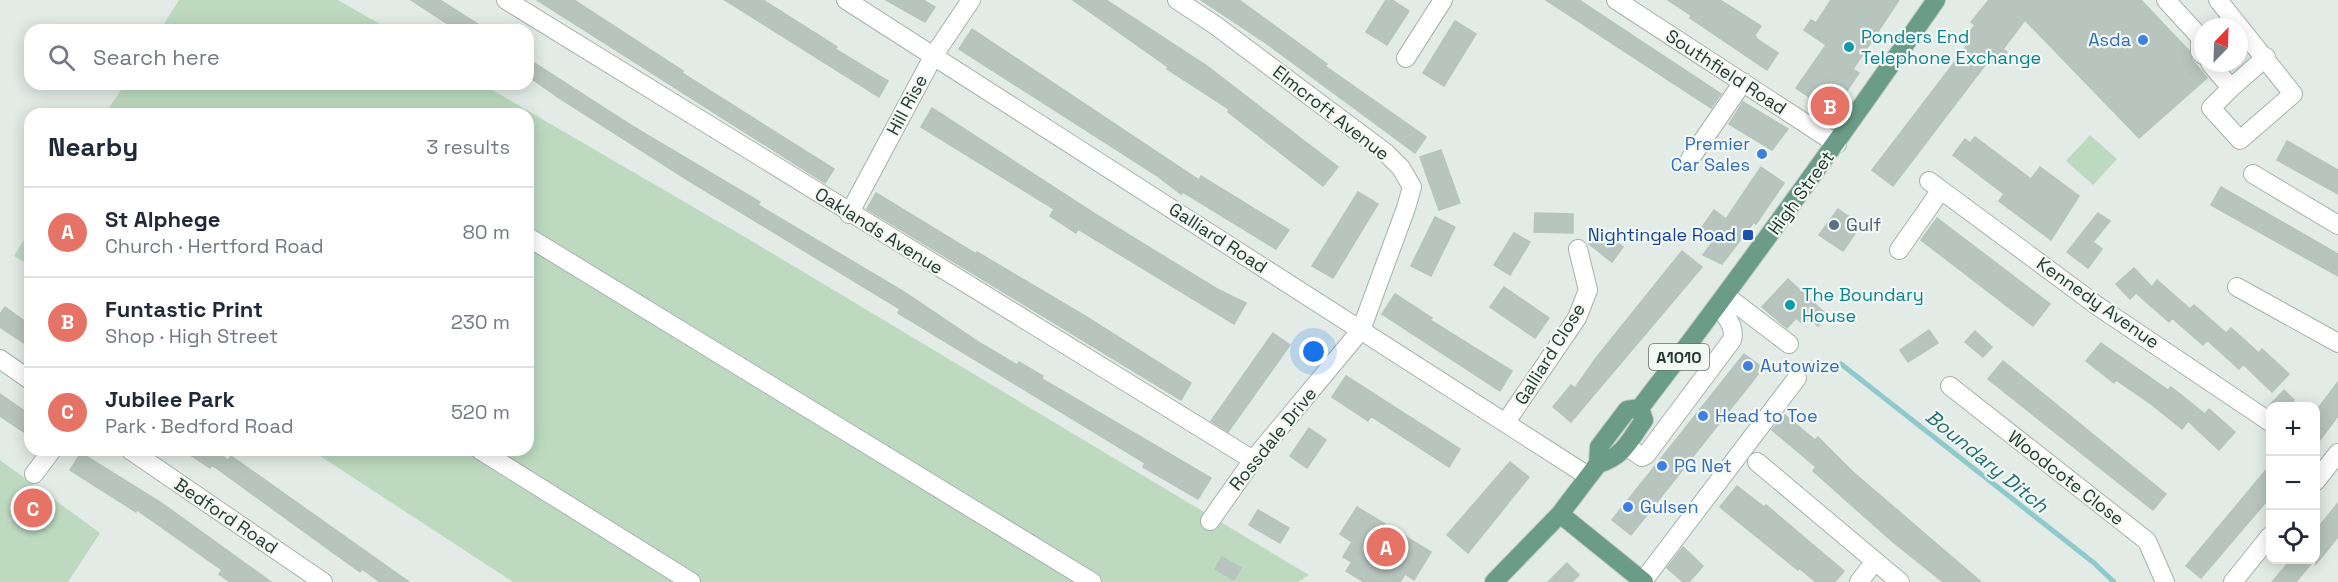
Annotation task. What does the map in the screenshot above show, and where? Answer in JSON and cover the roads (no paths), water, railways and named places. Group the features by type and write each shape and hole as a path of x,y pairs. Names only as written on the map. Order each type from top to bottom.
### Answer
{"main road":[{"name":"High Street","path":"1723,301 1837,144 1936,0"},
{"name":"A1010","path":"1494,582 1560,514 1593,470 1599,447 1627,410 1640,408 1723,301"},
{"name":"A1010","path":"1593,470 1616,459 1626,446 1644,420 1640,408"},
{"path":"1560,514 1643,581"}],"street":[{"name":"Oaklands Avenue","path":"506,0 849,214 1253,460"},
{"name":"Galliard Road","path":"846,0 1506,422 1593,470"},
{"name":"Hill Rise","path":"849,214 934,55 971,0"},
{"name":"Elmcroft Avenue","path":"1177,0 1215,25 1386,153 1401,168 1412,186 1407,208 1361,330"},
{"path":"1406,58 1443,0"},
{"name":"Southfield Road","path":"1616,0 1837,144"},
{"path":"2166,0 2194,30"},
{"path":"2218,0 2227,18"},
{"path":"2248,40 2266,57 2293,94 2240,140 2211,108 2266,57"},
{"path":"2218,72 2231,88"},
{"path":"1690,159 1743,82"},
{"path":"2253,174 2338,225"},
{"name":"Kennedy Avenue","path":"1899,250 1935,185 2099,307 2266,419"},
{"path":"534,241 1092,582"},
{"name":"Galliard Close","path":"1506,422 1577,318 1588,290 1578,249"},
{"path":"2237,287 2338,343"},
{"path":"1723,301 1789,344"},
{"path":"1626,446 1642,457 1646,455 1732,340 1734,333 1723,301"},
{"name":"Rossdale Drive","path":"1210,521 1253,460 1361,330"},
{"path":"0,360 24,377"},
{"path":"1643,581 1797,378"},
{"name":"Woodcote Close","path":"1950,386 2147,541 2165,582"},
{"path":"2320,468 2338,453"},
{"path":"34,474 48,456"},
{"name":"Bedford Road","path":"139,456 322,582"},
{"path":"490,456 691,582"},
{"path":"1757,462 1900,582"},
{"path":"2233,582 2266,542"},
{"path":"1859,582 1875,561"}],"waterway":[{"name":"Boundary Ditch","path":"1841,364 2094,563 2114,582"}],"place":[{"name":"Asda","path":"2143,40"},
{"name":"Ponders End Telephone Exchange","path":"1849,47"},
{"name":"Funtastic Print","path":"1830,106"},
{"name":"Premier Car Sales","path":"1762,154"},
{"name":"Gulf","path":"1834,225"},
{"name":"Nightingale Road","path":"1748,235"},
{"name":"The Boundary House","path":"1790,305"},
{"name":"Autowize","path":"1748,366"},
{"name":"Head to Toe","path":"1703,416"},
{"name":"PG Net","path":"1662,466"},
{"name":"Gulsen","path":"1628,507"},
{"name":"Jubilee Park","path":"33,508"},
{"name":"St Alphege","path":"1386,547"}]}
